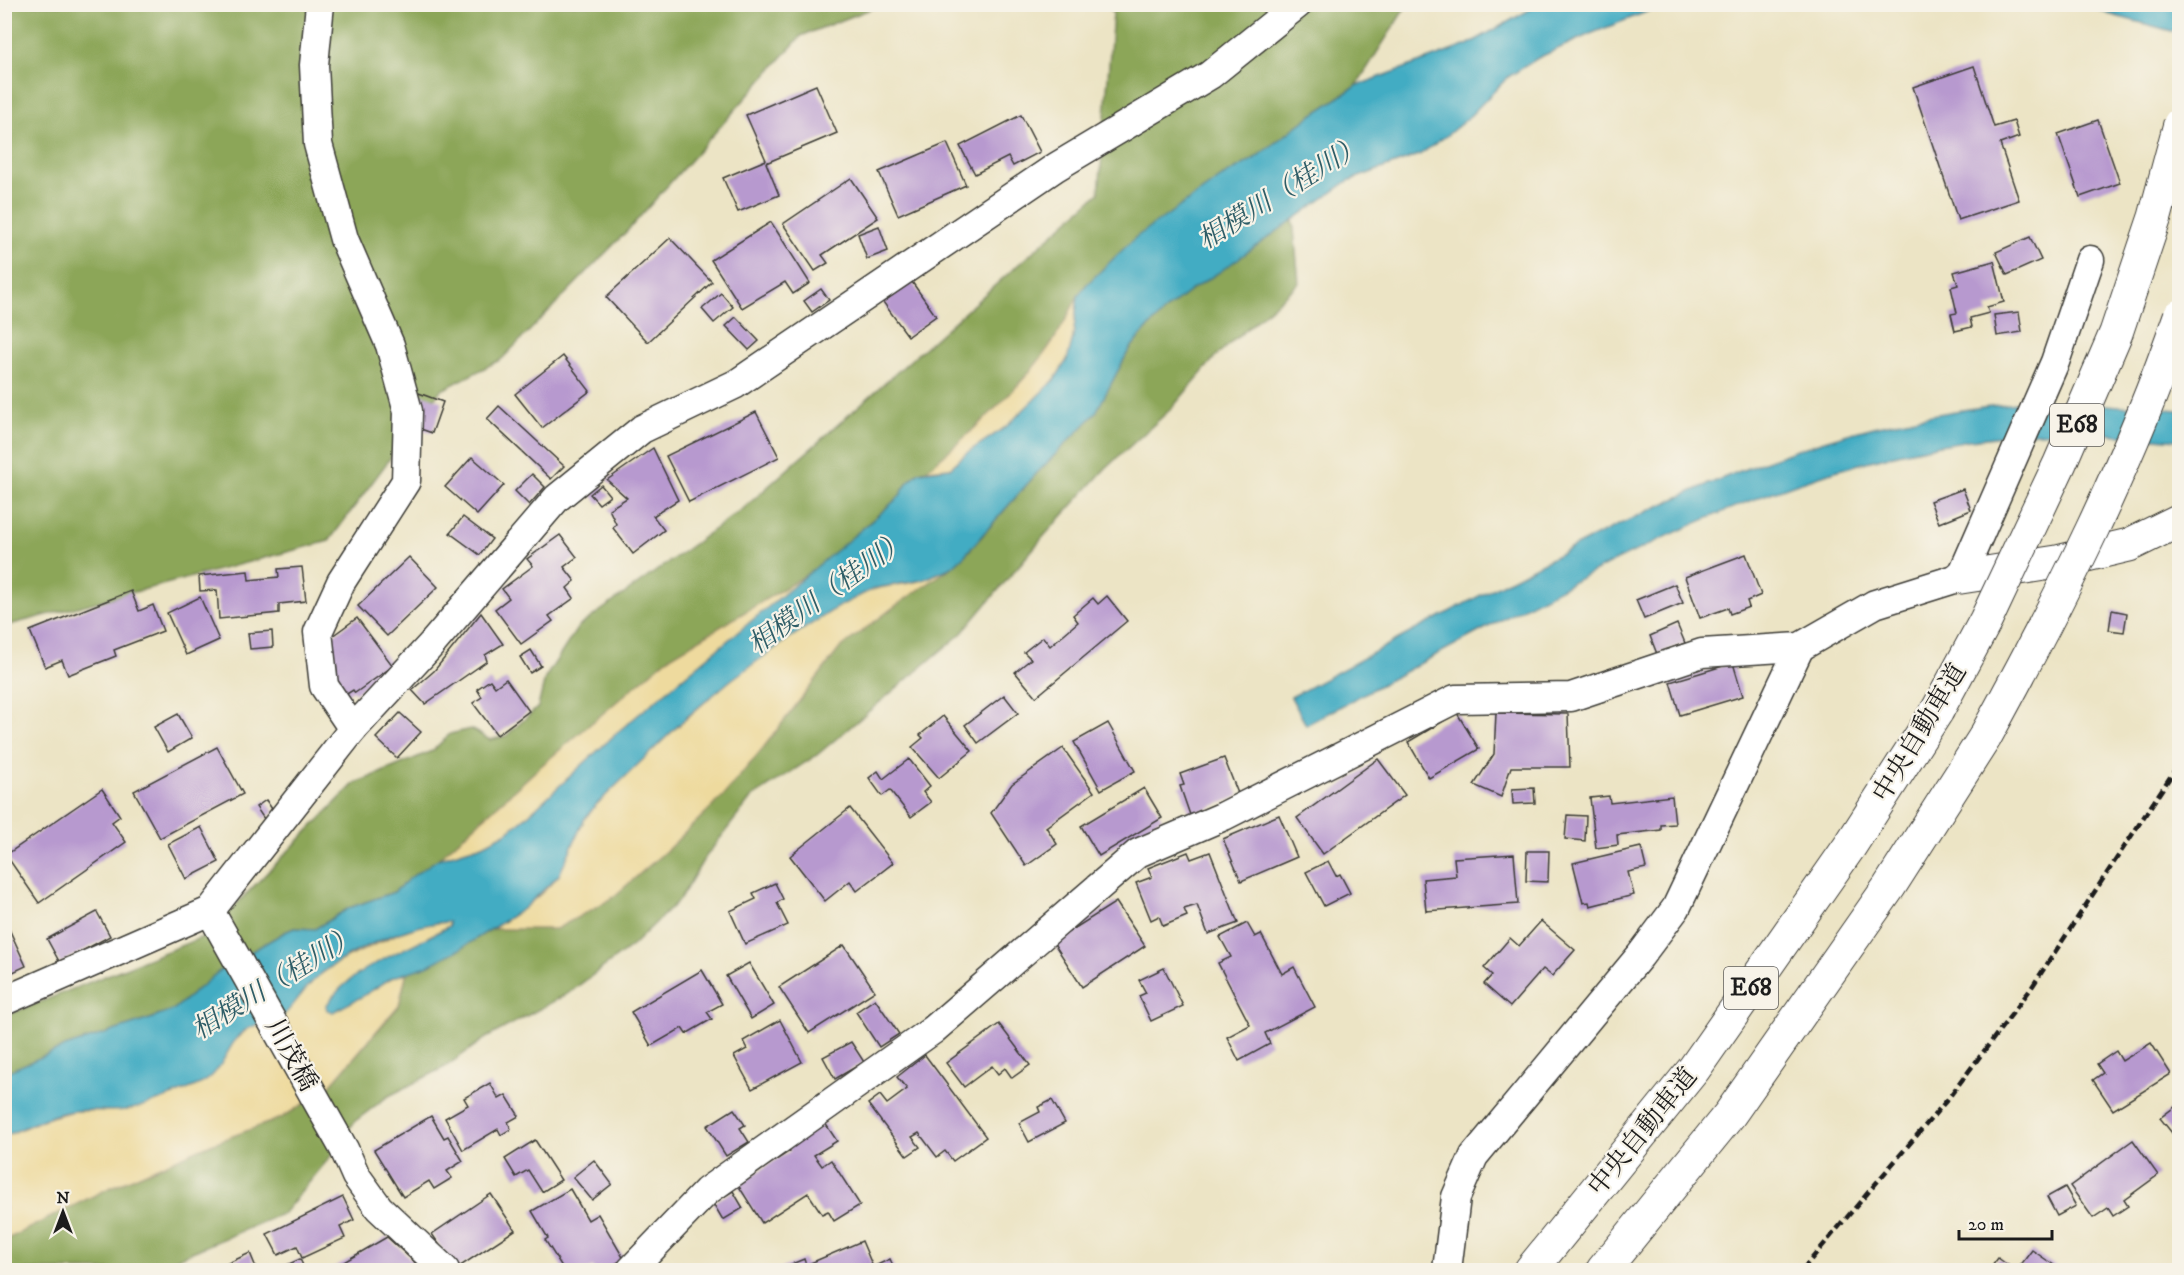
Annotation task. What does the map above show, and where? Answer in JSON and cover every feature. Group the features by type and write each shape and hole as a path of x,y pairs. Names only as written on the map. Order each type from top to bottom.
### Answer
{"main road":[{"name":"中央自動車道","path":"1539,1261 1694,1069 1850,846 1937,711 1986,620 2060,463 2115,333 2155,217 2180,124"},
{"name":"E68","path":"1602,1270 1730,1114 1889,887 1985,737 2036,644 2114,481 2180,316"},
{"path":"1961,577 2057,562 2129,546 2180,520"}],"street":[{"path":"320,4 314,65 318,144 344,239 390,345 408,411 406,481 341,582 318,632 324,686 353,729"},
{"path":"4,1001 216,921 353,729 431,645 557,498 642,429 736,384 1056,167 1210,75 1298,4"},
{"path":"631,1270 707,1191 933,1030 1138,853 1224,816 1455,699 1571,697 1702,653 1800,647 1875,604 1961,577 2050,374 2090,260"},
{"path":"1448,1270 1456,1197 1474,1156 1640,956 1676,908 1800,647"},
{"name":"川茂橋","path":"216,921 344,1149 356,1176 379,1208 445,1270"}],"green space":[{"path":"5,5 881,5 801,36 629,229 502,359 440,391 329,541 5,626"},
{"path":"1108,5 1407,5 1356,86 1309,117 1255,158 1222,177 1086,285 1054,341 1027,376 960,442 908,482 899,497 813,571 667,659 541,766 438,859 394,892 349,908 315,929 294,928 285,932 223,968 173,1010 65,1047 5,1073 5,1016 205,936 354,784 432,751 450,734 471,729 490,740 506,736 538,707 545,678 578,627 744,508 1099,193 1113,13"},
{"path":"1293,219 1299,283 1217,355 1172,408 1106,468 1044,536 962,633 817,755 752,797 704,859 680,899 632,946 567,994 486,1038 445,1067 387,1097 354,1122 330,1157 284,1213 150,1270 5,1270 5,1240 107,1189 211,1144 281,1118 326,1090 399,1006 407,971 427,966 492,929 556,929 611,899 723,796 840,648 895,606 952,567 969,551 1036,474 1095,414 1129,350 1168,308"}],"sand":[{"path":"1078,296 1073,338 1067,360 1055,379 1006,427 968,452 950,468 926,470 977,426 1026,376 1057,336"},
{"path":"952,567 895,606 840,648 723,796 611,899 556,929 492,929 536,898 559,875 585,818 596,805 689,716 755,661 790,635 864,593 878,588 922,580"},
{"path":"813,571 620,730 506,833 483,845 438,859 541,766 667,659"},
{"path":"449,922 449,926 369,968 333,996 363,996 391,978 407,971 399,1005 326,1090 281,1118 211,1144 107,1189 5,1240 5,1136 45,1119 73,1111 128,1110 155,1101 235,1041 247,1029 284,1015 317,977 338,962 399,933 426,924"}],"water":[{"name":"相模川（桂川）","path":"1538,5 1675,5 1654,9 1590,34 1538,58 1508,77 1468,118 1419,155 1348,181 1168,308 1129,350 1095,414 1036,474 964,556 952,567 923,580 876,588 836,608 731,680 688,716 596,805 585,818 559,875 523,909 460,949 427,966 391,978 333,1012 327,1010 326,1006 350,980 382,960 449,926 449,922 398,933 345,958 317,977 284,1015 274,1021 249,1028 239,1035 220,1066 198,1085 134,1109 80,1110 55,1115 5,1136 4,1073 65,1047 173,1010 223,968 285,932 294,928 315,929 349,908 394,892 438,859 483,845 506,833 620,730 899,497 908,482 919,472 950,468 968,452 1006,427 1055,379 1067,360 1073,338 1078,296 1086,285 1136,237 1222,177 1255,158 1309,117 1356,86 1467,45"},
{"path":"2088,5 2179,5 2179,33 2108,14"},
{"path":"2026,402 2061,402 2179,410 2179,440 2090,433 2038,433 1966,441 1896,454 1828,473 1760,497 1629,554 1306,725 1291,697 1568,550 1672,500 1738,472 1806,447 1874,427 1950,412"}],"building":[{"path":"1974,66 1994,127 2014,121 2019,137 2000,144 2019,200 1958,220 1913,87"},
{"path":"816,85 837,133 766,163 779,195 738,212 723,178 766,160 746,115"},
{"path":"1021,115 1040,152 1013,166 1008,157 975,174 960,146"},
{"path":"2098,120 2120,183 2080,197 2058,134"},
{"path":"947,143 966,185 898,215 879,172"},
{"path":"851,178 878,218 822,255 828,263 815,271 783,224"},
{"path":"771,222 810,283 793,294 785,282 742,308 711,260"},
{"path":"879,226 888,251 867,259 858,234"},
{"path":"2030,237 2041,260 2007,275 1996,252"},
{"path":"670,238 712,282 648,342 606,297"},
{"path":"1994,261 2004,302 1987,307 1989,313 1970,318 1972,327 1955,331 1951,314 1957,313 1951,287 1958,285 1954,272"},
{"path":"912,282 936,316 908,336 883,302"},
{"path":"821,289 829,300 812,312 804,301"},
{"path":"721,293 733,307 714,323 702,309"},
{"path":"2019,312 2022,332 1997,336 1994,315"},
{"path":"736,317 759,341 749,350 726,326"},
{"path":"563,356 590,391 542,428 515,394"},
{"path":"416,392 443,402 432,433 404,423"},
{"path":"499,406 564,466 551,479 487,419"},
{"path":"756,412 779,457 689,502 666,456"},
{"path":"653,448 678,500 653,516 664,530 633,554 613,528 616,524 609,509 627,498 607,480"},
{"path":"472,457 504,485 477,515 445,487"},
{"path":"532,474 545,487 529,505 515,491"},
{"path":"601,485 610,496 599,504 590,494"},
{"path":"1963,489 1971,510 1939,523 1930,501"},
{"path":"463,517 492,539 480,555 450,533"},
{"path":"560,535 577,557 564,567 575,581 567,588 574,598 549,616 553,621 521,644 495,609 509,598 502,589 533,566 527,559"},
{"path":"1746,554 1761,595 1747,601 1749,607 1730,614 1728,608 1700,618 1685,577"},
{"path":"409,557 438,587 387,636 358,606"},
{"path":"302,567 306,601 279,604 279,613 219,619 217,590 200,591 199,576 248,571 249,580 279,577 278,569"},
{"path":"1675,584 1683,603 1644,619 1636,600"},
{"path":"131,591 139,611 153,605 163,631 114,650 116,656 68,675 62,660 45,667 30,631"},
{"path":"1107,596 1127,621 1036,697 1015,672 1031,659 1024,652 1043,637 1050,646 1078,622 1073,615 1093,598 1098,604"},
{"path":"200,597 219,640 186,655 167,613"},
{"path":"2112,610 2127,613 2124,632 2109,630"},
{"path":"481,613 503,644 485,655 487,661 425,704 412,690 434,671"},
{"path":"357,618 393,666 355,693 353,690 342,697 324,642"},
{"path":"1677,624 1685,643 1657,654 1650,636"},
{"path":"272,631 273,647 250,649 248,633"},
{"path":"531,650 541,666 530,673 520,657"},
{"path":"1733,663 1743,696 1680,715 1670,682"},
{"path":"506,679 529,711 497,735 473,703 482,697 477,689 490,680 495,687"},
{"path":"1004,695 1018,713 978,743 965,725"},
{"path":"400,713 421,732 397,758 376,738"},
{"path":"1457,713 1479,749 1429,778 1408,742"},
{"path":"1496,713 1568,714 1570,767 1511,767 1501,797 1474,785 1494,754"},
{"path":"178,714 192,738 168,752 154,727"},
{"path":"943,716 972,751 939,778 912,747 923,738 920,735"},
{"path":"1108,723 1135,771 1101,790 1074,742"},
{"path":"217,747 243,794 160,838 134,791"},
{"path":"1063,748 1094,792 1046,827 1057,844 1026,866 991,813 1012,784"},
{"path":"1224,758 1239,796 1190,815 1180,786 1184,785 1180,774"},
{"path":"909,759 930,786 923,792 931,802 911,817 890,790 882,796 869,778 878,771 883,779"},
{"path":"1378,759 1405,795 1323,854 1297,818"},
{"path":"1144,788 1162,818 1099,856 1081,826"},
{"path":"1534,788 1535,803 1513,804 1512,789"},
{"path":"102,789 120,816 112,822 126,842 39,903 6,855"},
{"path":"1609,796 1610,803 1672,796 1675,824 1661,825 1661,830 1617,835 1618,845 1596,848 1590,798"},
{"path":"266,800 274,812 264,819 256,807"},
{"path":"850,808 893,863 857,891 850,881 825,901 790,856"},
{"path":"1279,815 1297,857 1241,881 1223,839"},
{"path":"1567,815 1586,816 1585,841 1565,839"},
{"path":"201,827 219,862 186,879 168,844"},
{"path":"1641,847 1646,868 1628,872 1634,895 1590,906 1589,902 1583,903 1573,863"},
{"path":"1527,851 1549,851 1548,882 1526,881"},
{"path":"1188,852 1191,859 1210,852 1238,923 1208,934 1197,905 1184,909 1187,916 1163,926 1159,916 1151,920 1136,883 1152,877 1148,868"},
{"path":"1514,854 1518,904 1426,911 1423,879 1456,876 1454,858"},
{"path":"1328,861 1336,876 1340,874 1350,893 1324,906 1306,872"},
{"path":"775,883 783,899 777,903 788,925 745,944 730,911 756,899 753,893"},
{"path":"1116,902 1145,946 1082,987 1053,942"},
{"path":"97,912 110,936 60,963 47,939"},
{"path":"4,918 26,966 9,974 4,963"},
{"path":"1541,921 1575,950 1552,976 1543,969 1510,1007 1484,984 1492,975 1484,968 1510,938 1519,946"},
{"path":"1247,923 1255,937 1261,934 1282,974 1294,967 1315,1007 1265,1033 1270,1044 1239,1061 1227,1037 1250,1025 1218,963 1231,957 1220,937"},
{"path":"844,945 875,991 809,1033 779,987"},
{"path":"749,963 774,1005 751,1019 726,976"},
{"path":"1164,968 1183,1006 1151,1021 1139,996 1146,993 1139,980"},
{"path":"702,970 722,1004 707,1012 712,1019 686,1034 682,1028 651,1046 631,1012"},
{"path":"875,999 899,1034 879,1047 856,1012"},
{"path":"780,1020 802,1062 752,1089 734,1056 747,1049 743,1041"},
{"path":"999,1024 1030,1065 1012,1078 1005,1068 998,1074 992,1066 964,1087 946,1063"},
{"path":"851,1042 864,1062 835,1079 823,1057"},
{"path":"2151,1043 2171,1074 2113,1110 2093,1080 2103,1073 2097,1064 2116,1051 2122,1061"},
{"path":"925,1055 986,1137 953,1161 945,1151 937,1157 919,1133 912,1137 920,1147 907,1156 868,1104 880,1095 887,1104 907,1089 897,1077"},
{"path":"490,1083 499,1099 506,1095 519,1116 508,1122 511,1129 501,1135 498,1129 463,1150 445,1118 468,1105 464,1098"},
{"path":"1052,1100 1065,1123 1029,1142 1019,1123 1040,1112 1038,1107"},
{"path":"2180,1103 2180,1143 2160,1118"},
{"path":"734,1109 745,1125 740,1128 749,1142 726,1156 707,1126"},
{"path":"431,1116 444,1138 448,1136 463,1161 447,1171 452,1178 434,1189 429,1181 403,1197 374,1150"},
{"path":"825,1123 837,1141 814,1155 822,1166 831,1160 860,1205 834,1221 828,1211 822,1214 808,1193 762,1223 738,1185 790,1151 788,1147"},
{"path":"535,1140 561,1180 542,1192 528,1170 516,1177 505,1159"},
{"path":"2133,1140 2158,1175 2124,1200 2128,1206 2113,1216 2108,1208 2093,1218 2070,1186"},
{"path":"594,1160 612,1184 592,1200 573,1177"},
{"path":"2065,1187 2076,1206 2057,1216 2047,1197"},
{"path":"570,1189 588,1220 598,1214 624,1259 604,1270 595,1270 593,1267 588,1270 564,1270 545,1240 548,1238 532,1211"},
{"path":"733,1191 743,1208 723,1220 713,1203"},
{"path":"491,1194 515,1230 456,1269 432,1234"},
{"path":"343,1197 354,1220 340,1227 345,1238 302,1258 297,1246 278,1255 267,1234"},
{"path":"387,1237 423,1270 330,1270"},
{"path":"862,1241 873,1267 890,1259 895,1270 777,1270 804,1259 806,1265"},
{"path":"2032,1250 2061,1270 2017,1270"},
{"path":"250,1253 257,1270 213,1270"},
{"path":"1998,1258 2015,1270 1989,1270"},
{"path":"300,1259 305,1270 276,1270"}],"railway":[{"path":"1802,1270 1947,1100 2030,990 2180,762"}]}
